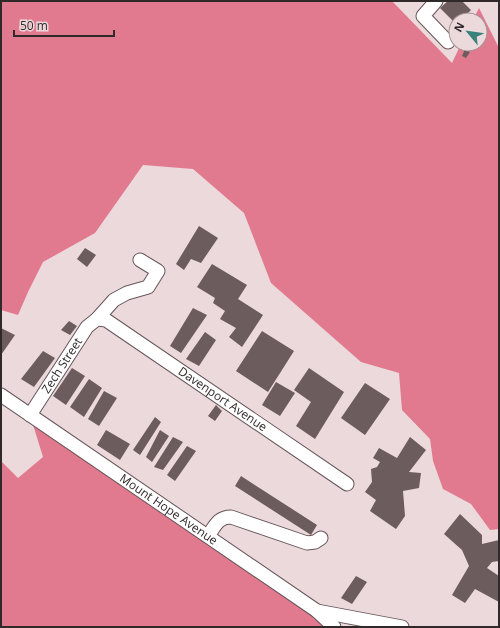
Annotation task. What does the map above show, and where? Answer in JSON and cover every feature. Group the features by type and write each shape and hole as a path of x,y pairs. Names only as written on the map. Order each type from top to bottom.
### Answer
{"street":[{"path":"436,1 423,16 448,42"},
{"name":"Zech Street","path":"30,415 87,326 97,319 114,300 128,293 148,288 158,272 140,260"},
{"name":"Davenport Avenue","path":"97,319 106,320 347,484"},
{"name":"Mount Hope Avenue","path":"1,394 317,611 334,627"},
{"path":"208,536 220,519 231,517 307,543 315,542 321,538"},
{"path":"317,611 402,627"}],"shaded area":[{"path":"1,1 392,1 452,63 457,52 488,52 488,26 499,48 499,529 490,530 471,504 443,489 433,461 430,439 402,410 399,373 361,362 271,283 244,213 193,169 143,165 95,233 43,262 18,315 1,310"},
{"path":"30,415 317,611 317,620 324,627 3,627 1,625 1,461 18,478 43,457"}],"building":[{"path":"448,1 462,1 471,10 469,12 448,12 448,16 440,8"},
{"path":"464,52 470,52 466,58 462,56"},
{"path":"199,226 218,238 201,263 191,259 184,270 176,264"},
{"path":"85,248 96,255 87,267 77,259"},
{"path":"212,264 247,285 238,299 263,315 242,347 229,337 236,328 220,319 225,311 213,303 215,298 197,287"},
{"path":"193,308 207,315 181,353 170,346"},
{"path":"69,321 77,326 70,335 61,330"},
{"path":"1,328 15,335 1,355"},
{"path":"262,331 294,351 268,392 236,371"},
{"path":"205,332 216,340 199,366 186,359"},
{"path":"43,351 55,358 34,387 21,379"},
{"path":"72,368 85,376 66,405 53,396"},
{"path":"309,368 344,392 315,439 296,426 311,402 294,390"},
{"path":"89,379 102,388 84,417 70,407"},
{"path":"276,382 295,393 280,416 262,405"},
{"path":"365,383 390,399 365,435 341,418"},
{"path":"104,391 117,398 99,426 88,419"},
{"path":"216,405 222,411 215,421 208,416"},
{"path":"155,417 161,422 140,455 133,450"},
{"path":"106,430 130,444 120,460 97,445"},
{"path":"160,430 169,436 152,462 146,457"},
{"path":"173,437 183,442 163,470 154,467"},
{"path":"410,437 426,450 409,472 421,473 419,488 403,491 405,516 396,529 370,511 376,500 365,492 372,482 371,469 377,467 380,462 373,458 379,448 397,458"},
{"path":"187,446 196,451 175,481 167,475"},
{"path":"241,476 317,525 311,535 235,486"},
{"path":"460,514 482,535 482,544 499,540 499,561 492,562 487,568 499,576 499,602 475,589 465,603 452,595 469,566 462,550 444,534"},
{"path":"356,576 367,582 352,604 341,598"}]}
